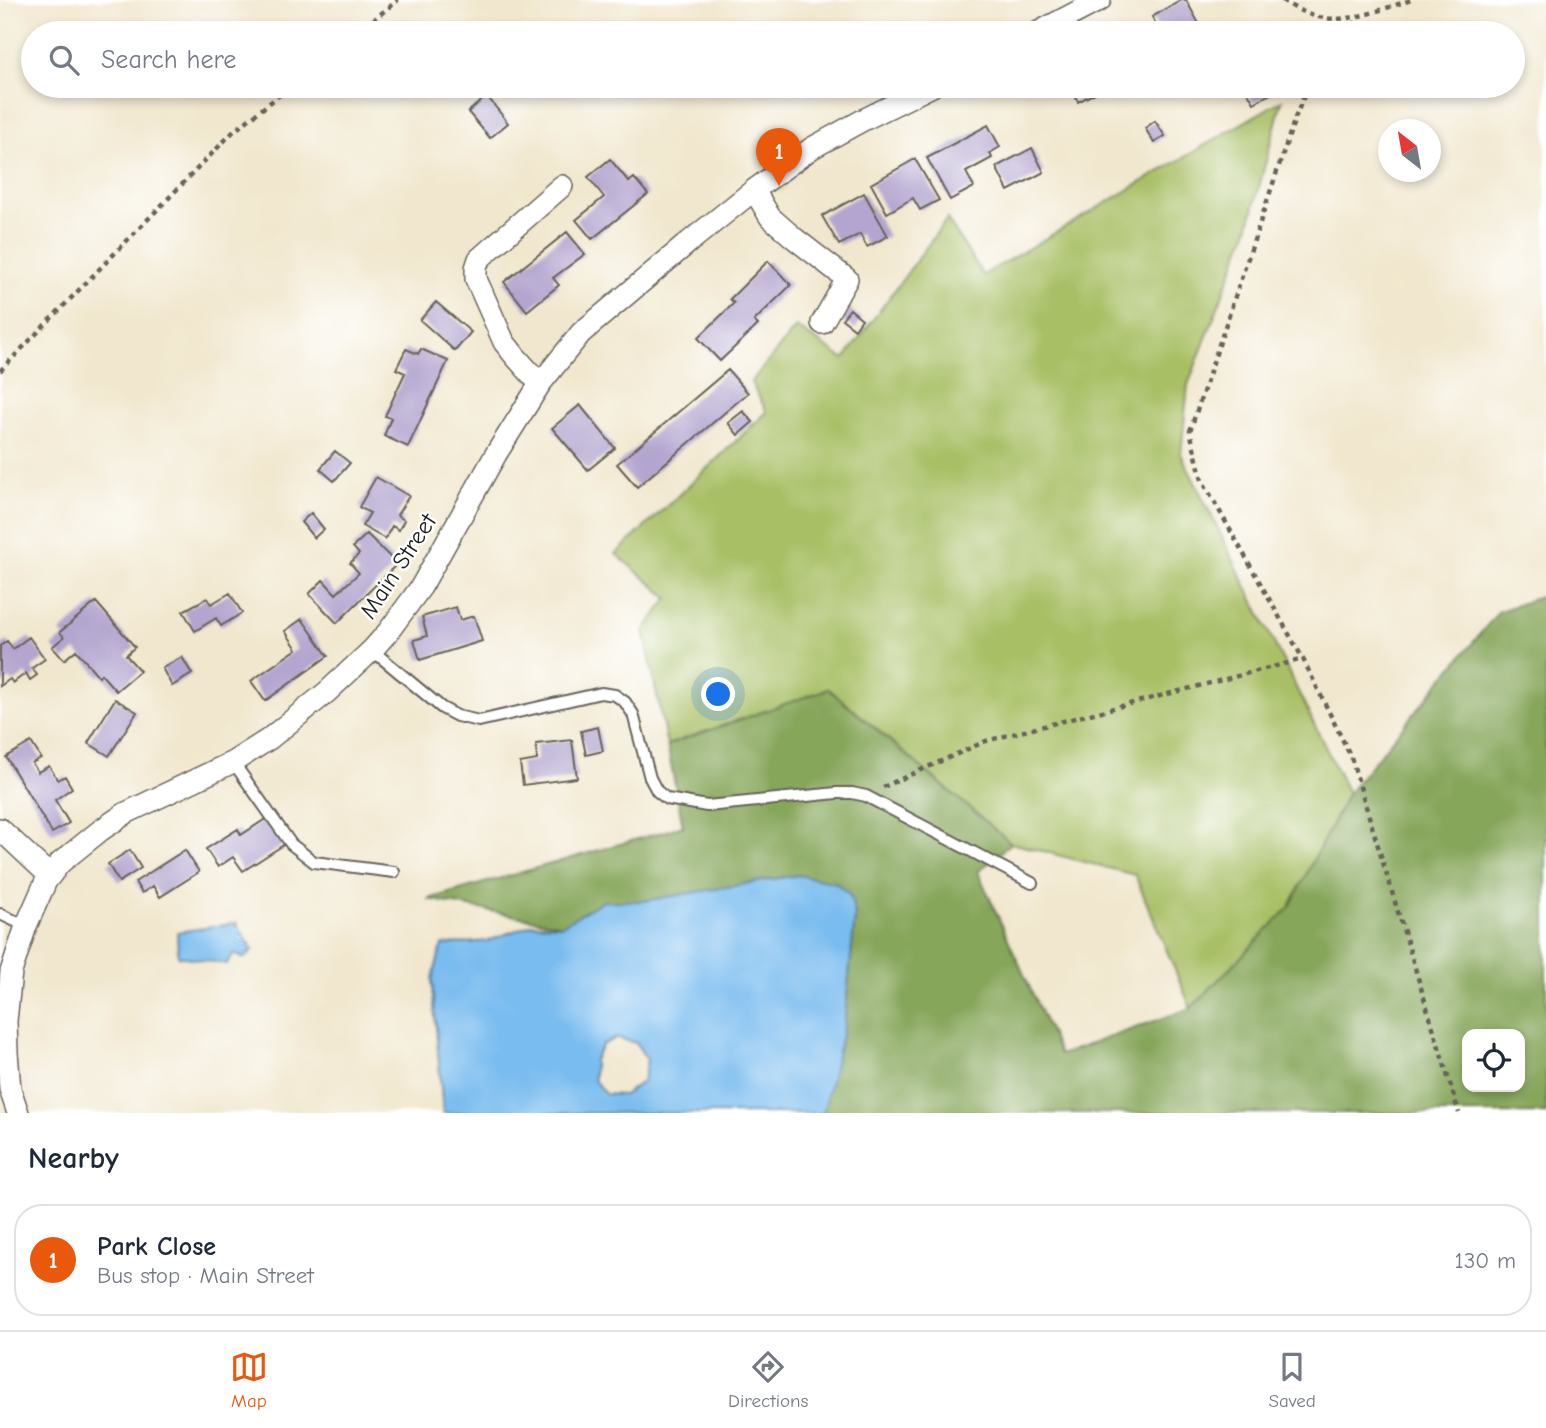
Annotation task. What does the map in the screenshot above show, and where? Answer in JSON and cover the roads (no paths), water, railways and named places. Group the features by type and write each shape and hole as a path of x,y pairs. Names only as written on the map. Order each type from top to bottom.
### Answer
{"street":[{"path":"1060,21 1100,0"},
{"name":"Main Street","path":"18,1113 10,1089 7,1052 6,1021 11,972 26,926 46,881 60,863 126,813 233,762 279,731 327,692 372,650 421,587 496,454 540,384 581,333 689,242 812,148 908,98"},
{"path":"540,384 504,342 476,279 475,268 479,259 562,186"},
{"path":"754,190 770,217 848,279 822,323"},
{"path":"0,829 50,876"}],"lane":[{"path":"372,650 442,708 469,720 479,721 601,694 615,695 625,702 633,714 650,778 657,791 667,799 707,806 838,793 866,796 1032,883"},
{"path":"233,762 291,844 314,862 394,872"},
{"path":"0,914 26,926"}],"water":[{"path":"798,875 836,883 850,895 855,915 844,1026 823,1113 443,1113 432,980 442,945 488,941 532,924 562,925 603,901 644,901","holes":["617,1038 636,1043 647,1060 643,1081 624,1095 605,1094 594,1080 594,1060 603,1044"]},
{"path":"236,923 253,950 244,958 234,954 227,964 178,956 177,932"}],"place":[{"name":"Park Close","path":"779,186"}]}
